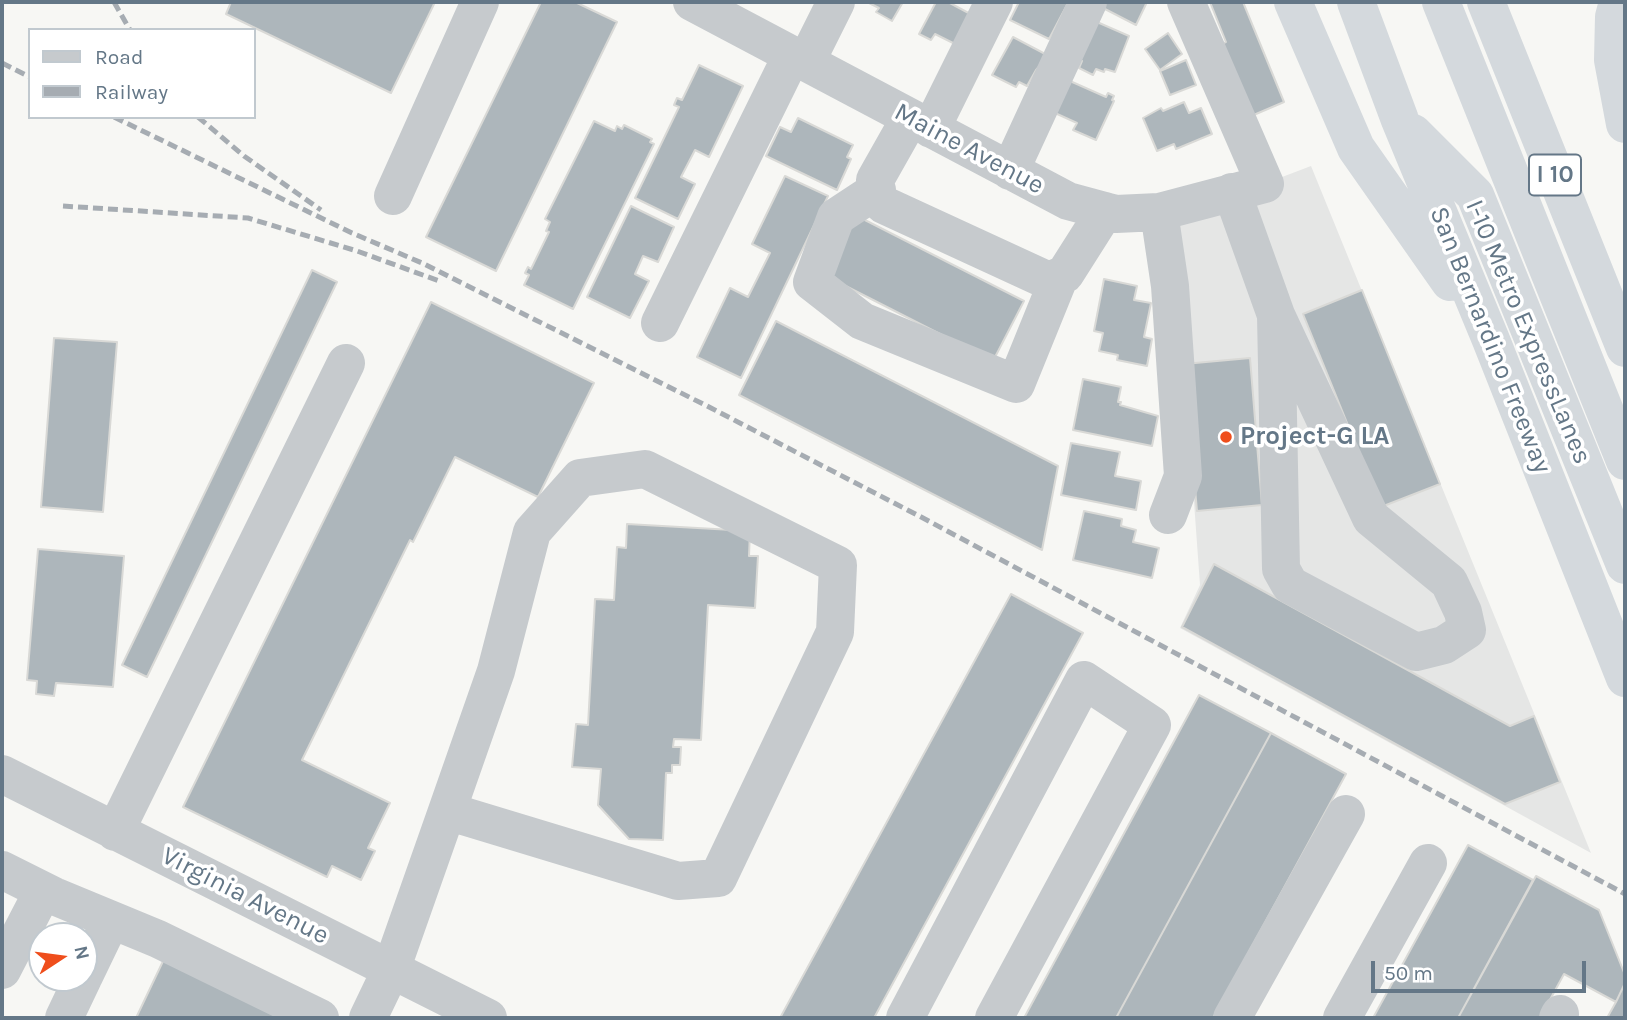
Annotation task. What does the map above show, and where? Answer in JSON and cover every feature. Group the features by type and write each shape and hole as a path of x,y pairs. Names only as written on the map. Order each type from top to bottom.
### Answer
{"highway":[{"path":"1293,2 1356,148 1491,340"},
{"name":"San Bernardino Freeway","path":"1356,2 1399,120 1491,340 1625,678"},
{"name":"I-10 Metro ExpressLanes","path":"1441,2 1625,461"},
{"name":"I 10","path":"1486,2 1625,348"},
{"path":"1618,2 1614,17 1613,60 1625,124"},
{"name":"I-10 Metro ExpressLanes","path":"1399,120 1475,195 1625,565"}],"street":[{"path":"393,196 480,2"},
{"name":"Maine Avenue","path":"692,2 1068,201 1116,214 1158,212 1248,188"},
{"path":"660,323 799,58 836,2"},
{"path":"994,2 921,123 875,180 878,199 884,205 1049,281 1065,274 1105,211"},
{"path":"1010,171 1088,2"},
{"path":"1186,2 1248,188 1276,315 1282,569 1290,585 1416,652 1444,645 1467,629 1463,612 1449,582 1371,518 1276,315"},
{"path":"877,190 836,217 812,282 862,321 1016,384 1059,278"},
{"path":"1158,212 1170,286 1183,476 1168,515"},
{"path":"116,832 346,363"},
{"path":"368,1018 391,970 496,671 532,532 580,478 645,469 838,565 835,632 718,878 678,881 447,811"},
{"path":"905,1018 1084,680 1152,725 994,1018"},
{"name":"Virginia Avenue","path":"2,774 488,1018"},
{"path":"1232,1018 1346,814"},
{"path":"1342,1018 1428,863"},
{"path":"2,870 43,891 158,939 320,1018"},
{"path":"2,970 43,891"},
{"path":"98,946 111,920"},
{"path":"64,1018 76,992"}],"shaded area":[{"path":"1311,166 1591,853 1180,628 1200,585 1173,211 1269,182"}],"building":[{"path":"231,2 435,2 391,93 226,14"},
{"path":"541,2 575,2 617,22 496,271 426,237"},
{"path":"867,2 903,2 892,21 876,12 879,8"},
{"path":"936,2 948,2 976,17 955,44 935,34 931,40 919,34"},
{"path":"1019,2 1068,3 1049,39 1010,20"},
{"path":"1106,2 1147,2 1136,25 1103,8"},
{"path":"1210,2 1243,2 1284,102 1242,120 1219,46 1226,42"},
{"path":"1097,22 1129,36 1115,72 1096,69 1093,75 1079,68"},
{"path":"1168,33 1182,54 1160,70 1145,49"},
{"path":"1013,37 1049,56 1036,70 1027,86 1019,82 1016,87 992,75"},
{"path":"1186,60 1196,85 1170,95 1160,71"},
{"path":"699,65 743,86 709,157 695,150 681,177 695,184 678,219 635,198 679,107 674,105 677,98 682,100"},
{"path":"1070,81 1106,97 1108,93 1114,96 1096,140 1073,130 1077,123 1055,113"},
{"path":"1184,102 1189,113 1201,108 1212,134 1176,149 1174,144 1157,151 1143,118 1161,108 1163,111"},
{"path":"798,118 853,145 847,157 851,159 837,190 766,156 780,127 791,132"},
{"path":"594,121 615,131 617,126 622,129 624,125 652,139 650,142 654,144 573,309 524,285 529,275 525,273 528,267 531,269 549,232 546,231 550,222 545,219"},
{"path":"785,176 828,196 741,378 697,357 730,288 748,297 770,253 752,244"},
{"path":"631,206 674,227 658,262 643,256 635,274 649,281 630,318 587,297"},
{"path":"857,216 1024,301 993,361 826,276"},
{"path":"312,270 337,282 147,677 122,665"},
{"path":"1104,279 1137,286 1134,300 1151,303 1144,337 1152,339 1147,366 1117,360 1118,355 1099,351 1103,333 1094,331"},
{"path":"1362,290 1440,484 1381,507 1303,314"},
{"path":"431,302 594,383 538,497 455,457 413,542 410,540 302,760 390,803 368,848 375,851 361,880 332,866 327,877 183,807"},
{"path":"776,321 1058,466 1042,550 739,395"},
{"path":"54,338 117,342 103,512 41,507"},
{"path":"1250,358 1262,505 1197,511 1184,364"},
{"path":"1083,379 1121,387 1118,402 1121,402 1120,405 1158,416 1152,446 1073,430"},
{"path":"1071,443 1120,452 1115,476 1141,481 1136,510 1061,495"},
{"path":"1084,511 1122,519 1121,526 1136,530 1133,542 1159,548 1152,578 1073,560"},
{"path":"627,524 750,531 749,556 758,556 755,608 708,605 701,740 674,739 673,747 681,747 680,765 672,765 672,773 666,773 663,840 629,839 598,805 601,769 572,767 576,724 588,725 595,599 614,600 617,547 626,548"},
{"path":"38,549 124,556 113,687 56,683 54,696 36,694 37,681 27,680"},
{"path":"1214,564 1510,726 1534,716 1560,782 1505,804 1182,627"},
{"path":"1011,594 1083,633 874,1018 780,1018"},
{"path":"1199,695 1271,733 1116,1018 1024,1018"},
{"path":"1271,733 1346,774 1213,1018 1116,1018"},
{"path":"1468,845 1533,880 1458,1018 1373,1018"},
{"path":"1536,876 1599,910 1625,975 1625,983 1616,1002 1564,974 1540,1018 1458,1018"},
{"path":"165,957 291,1018 136,1018"},
{"path":"1625,983 1625,1018 1607,1018 1616,1002"}],"railway":[{"path":"114,2 129,28"},
{"path":"2,63 28,76"},
{"path":"118,119 352,233 422,263 711,408 923,518 1625,894"},
{"path":"200,119 244,156 321,210"},
{"path":"63,206 248,218 357,251 442,282"}],"place":[{"name":"Project-G LA","path":"1226,437"}]}
